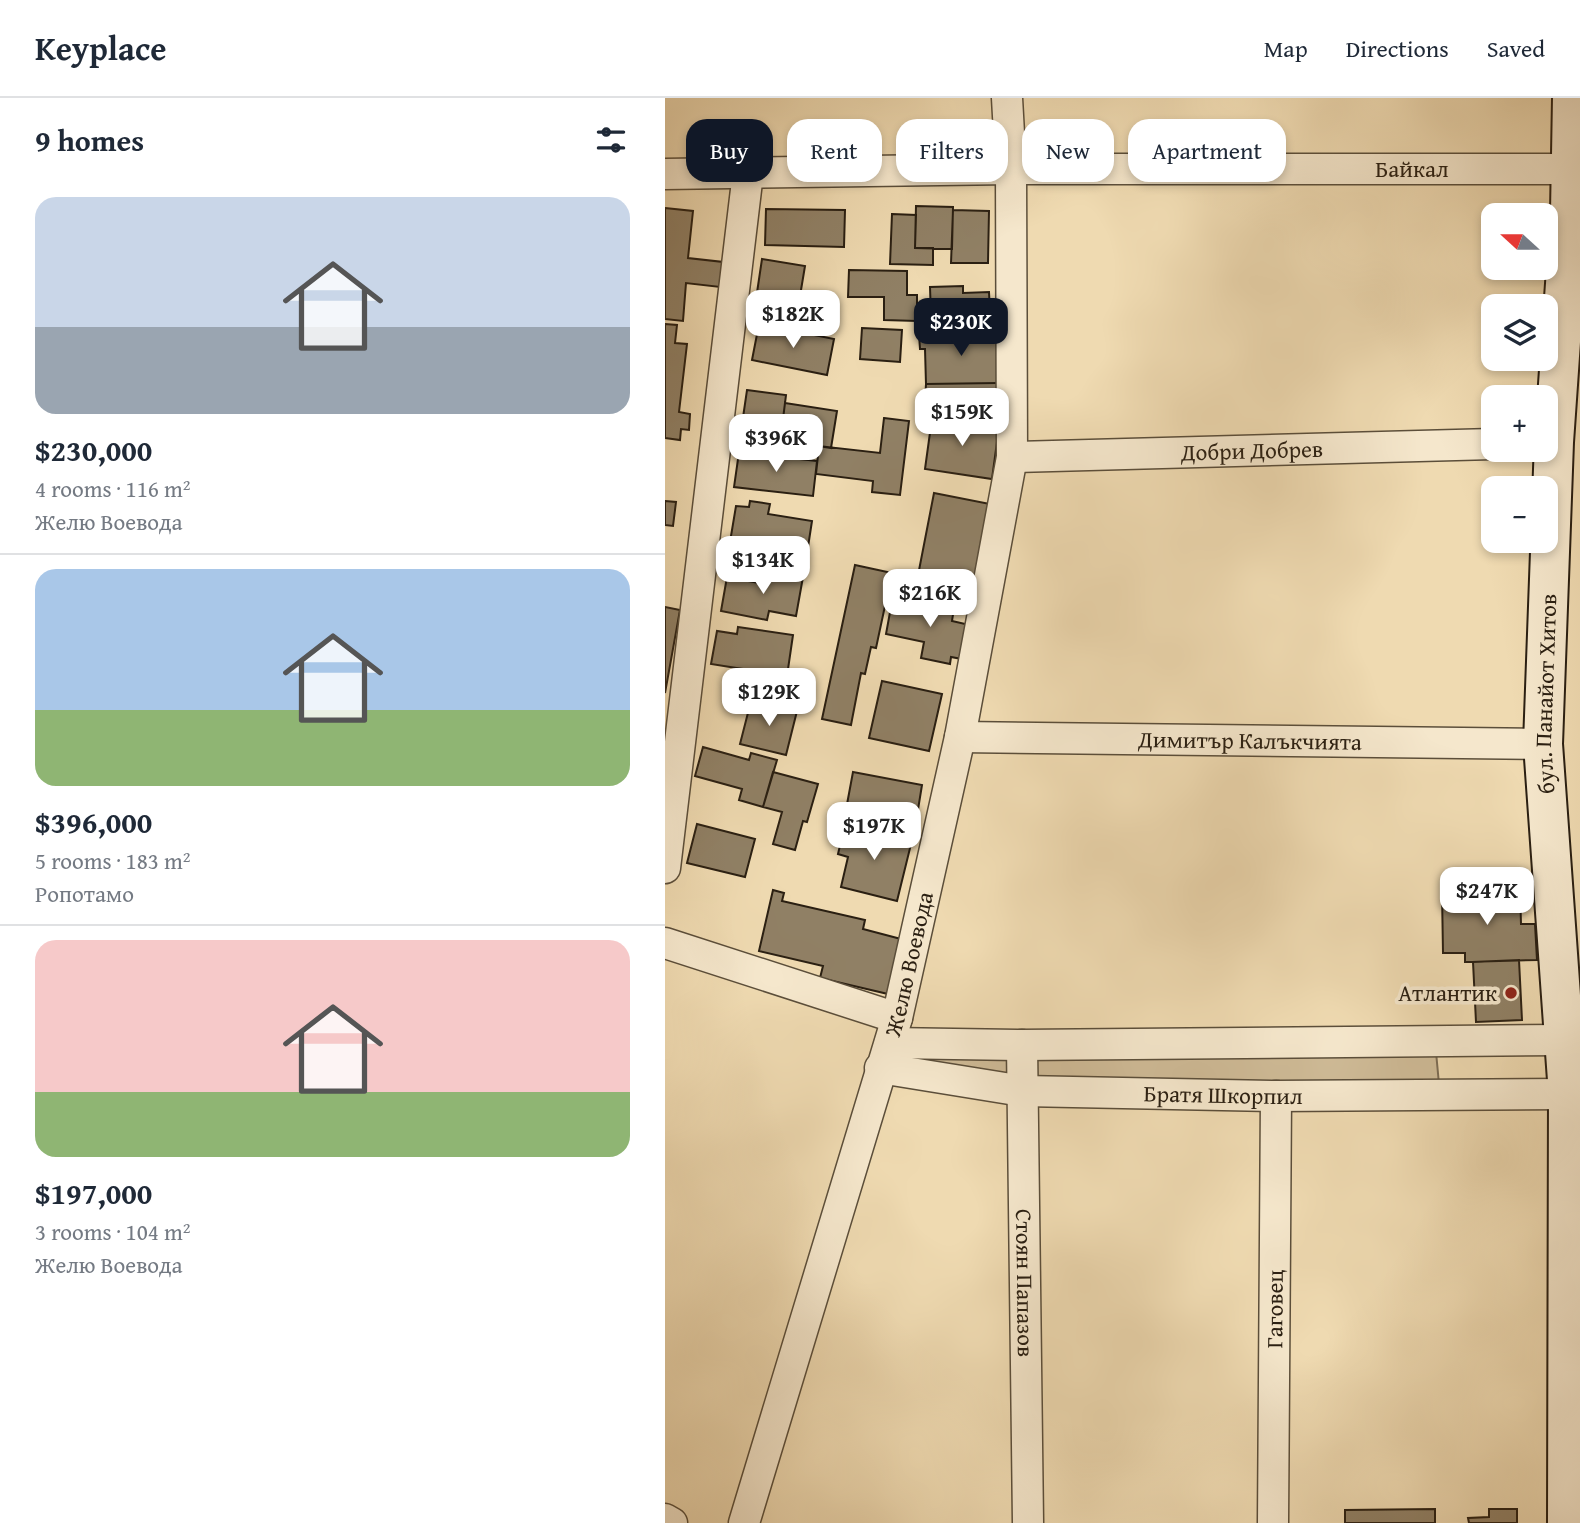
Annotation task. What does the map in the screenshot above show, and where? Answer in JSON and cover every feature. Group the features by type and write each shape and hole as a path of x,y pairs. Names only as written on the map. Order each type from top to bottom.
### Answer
{"street":[{"name":"Желю Воевода","path":"744,1523 889,1043 960,737 1012,457 1011,169 1007,98"},
{"name":"бул. Панайот Хитов","path":"1567,1523 1568,1094 1543,744 1570,212 1570,104"},
{"name":"Байкал","path":"773,173 1011,169 1571,169"},
{"name":"Байкал","path":"665,174 686,174"},
{"path":"665,868 747,182"},
{"name":"Добри Добрев","path":"1012,457 1481,444"},
{"name":"Димитър Калъкчията","path":"960,737 1543,744"},
{"name":"Братя Шкорпил","path":"665,943 889,1043 1023,1091 1276,1096 1568,1094"},
{"name":"Братя Шкорпил","path":"889,1043 1022,1045 1564,1040"},
{"name":"Стоян Папазов","path":"1022,1045 1028,1523"},
{"name":"Гаговец","path":"1273,1523 1276,1096"},
{"path":"665,1519 671,1523"}],"shaded area":[{"path":"1435,1041 1440,1095 1276,1096 880,1068 1022,1045"}],"building":[{"path":"916,206 953,207 952,249 915,248"},
{"path":"665,208 693,211 688,258 723,262 720,287 686,283 683,321 665,319"},
{"path":"766,209 845,210 844,247 765,245"},
{"path":"953,210 989,211 988,263 951,263"},
{"path":"892,214 916,215 915,248 933,248 933,265 890,264"},
{"path":"762,259 805,266 798,308 774,304 773,309 755,306"},
{"path":"849,270 907,271 907,295 917,295 917,321 884,320 884,297 848,297"},
{"path":"963,286 963,293 989,292 991,333 939,333 938,316 931,317 930,287"},
{"path":"665,324 677,325 675,343 687,344 679,412 690,414 689,430 681,429 680,440 665,438"},
{"path":"759,324 834,339 827,375 752,360"},
{"path":"862,328 902,330 900,362 860,359"},
{"path":"998,332 999,383 926,384 925,349 920,349 919,334"},
{"path":"999,383 999,427 924,417 926,384"},
{"path":"747,390 786,395 780,443 740,438"},
{"path":"785,403 837,411 831,448 819,446 818,454 788,450 788,444 780,443"},
{"path":"884,418 909,421 900,495 872,492 873,481 816,474 819,446 880,453"},
{"path":"932,418 999,427 992,479 925,469"},
{"path":"739,452 817,461 813,496 734,487"},
{"path":"934,493 990,504 979,609 914,596"},
{"path":"665,501 676,502 673,526 665,525"},
{"path":"750,501 770,504 768,514 812,521 806,560 729,548 736,506 749,507"},
{"path":"729,548 764,553 761,570 727,565"},
{"path":"855,565 892,573 876,648 871,647 865,674 861,673 851,725 822,719"},
{"path":"766,570 803,577 796,616 769,611 767,620 721,611 727,577 764,584"},
{"path":"893,596 954,608 952,621 974,626 967,660 951,657 950,664 921,658 924,642 886,634"},
{"path":"665,607 680,610 665,693"},
{"path":"738,627 793,635 787,676 711,664 717,631 737,634"},
{"path":"882,681 942,694 929,751 869,738"},
{"path":"751,701 797,711 786,755 740,744"},
{"path":"703,747 749,760 751,753 777,760 763,807 739,800 742,789 695,776"},
{"path":"773,772 818,784 807,822 803,821 795,850 773,844 782,812 763,807"},
{"path":"853,772 922,785 915,828 845,815"},
{"path":"697,824 755,839 745,877 687,863"},
{"path":"845,824 912,840 897,901 841,887 848,857 838,854"},
{"path":"773,890 784,893 782,901 865,920 863,929 901,939 888,994 820,978 823,966 759,951"},
{"path":"1520,890 1521,924 1535,924 1537,960 1465,962 1465,953 1443,953 1442,892"},
{"path":"1519,960 1522,1020 1476,1022 1473,962"},
{"path":"1435,1509 1435,1523 1345,1523 1345,1510"},
{"path":"1489,1509 1517,1509 1517,1523 1469,1523 1468,1518 1489,1517"}],"place":[{"name":"Атлантик","path":"1511,993"}]}
